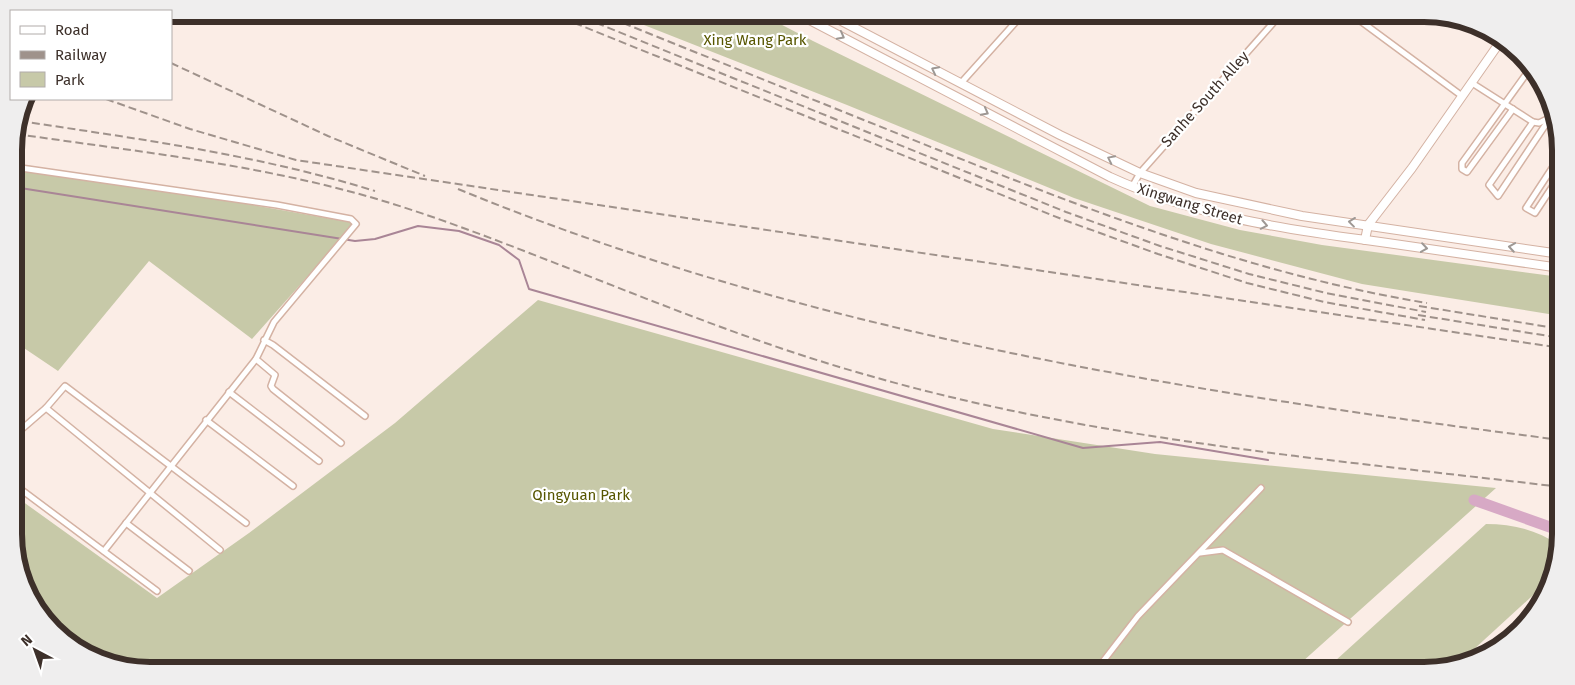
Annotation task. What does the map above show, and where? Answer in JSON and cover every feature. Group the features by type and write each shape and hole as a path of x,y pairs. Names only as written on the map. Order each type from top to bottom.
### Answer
{"main road":[{"name":"Xingwang Street","path":"814,22 1148,194 1228,218 1292,231 1552,267"},
{"name":"Xingwang Street","path":"844,22 1060,135 1140,173 1196,193 1302,216 1368,224 1552,253"},
{"path":"1365,240 1368,224 1412,168 1497,46"}],"street":[{"path":"961,83 1016,22"},
{"name":"Sanhe South Alley","path":"1132,187 1140,173 1274,22"},
{"path":"1362,22 1462,96"},
{"path":"1513,109 1467,172 1462,169 1462,163 1506,105 1527,74"},
{"path":"1472,83 1533,122 1539,123 1548,118"},
{"path":"1533,122 1489,185 1498,196 1549,121"},
{"path":"23,168 277,205 351,219 355,222 355,226 274,322 256,359 104,551"},
{"path":"1552,168 1526,208 1535,213 1552,187"},
{"path":"264,340 273,344 366,416"},
{"path":"256,359 275,375 271,386 273,389 341,443"},
{"path":"22,429 46,408 65,386 172,465 246,523"},
{"path":"229,392 319,461"},
{"path":"46,408 220,550"},
{"path":"206,420 293,486"},
{"path":"1103,662 1138,616 1261,488"},
{"path":"22,490 158,591"},
{"path":"126,523 189,571"},
{"path":"1199,553 1223,550 1348,622"}],"green space":[{"name":"Xing Wang Park","path":"638,23 777,23 1150,206 1240,230 1322,245 1552,276 1552,315 1362,284 1211,244 1074,198 847,105"},
{"path":"23,165 355,223 252,339 149,261 58,371 22,347"},
{"name":"Qingyuan Park","path":"538,300 993,429 1155,454 1496,488 1302,662 142,662 126,660 109,656 86,645 60,625 49,612 32,583 27,568 22,534 22,501 157,598 249,533 395,423"},
{"path":"1486,524 1506,525 1524,529 1552,540 1548,568 1540,589 1467,655 1433,662 1334,662"}],"waterway":[{"path":"23,188 355,241 375,239 418,226 459,231 499,245 519,260 529,289 1083,448 1160,442 1268,460"},
{"path":"1474,500 1552,528"}],"railway":[{"path":"574,23 1064,220 1158,254 1247,283 1324,302 1425,320"},
{"path":"595,23 1066,212 1160,246 1249,274 1326,293 1426,312"},
{"path":"622,23 996,173 1177,240 1301,276 1363,291 1427,303"},
{"path":"172,63 328,136 425,176"},
{"path":"109,100 190,129 296,160 1552,347"},
{"path":"26,122 199,149 287,167 375,191"},
{"path":"24,135 239,167 370,197 472,231 682,313 793,352 867,375 952,397 1124,432 1211,445 1552,486"},
{"path":"458,189 591,239 726,283 863,319 1001,351 1140,378 1280,401 1552,439"},
{"path":"1419,306 1552,328"},
{"path":"1418,315 1552,337"}]}
